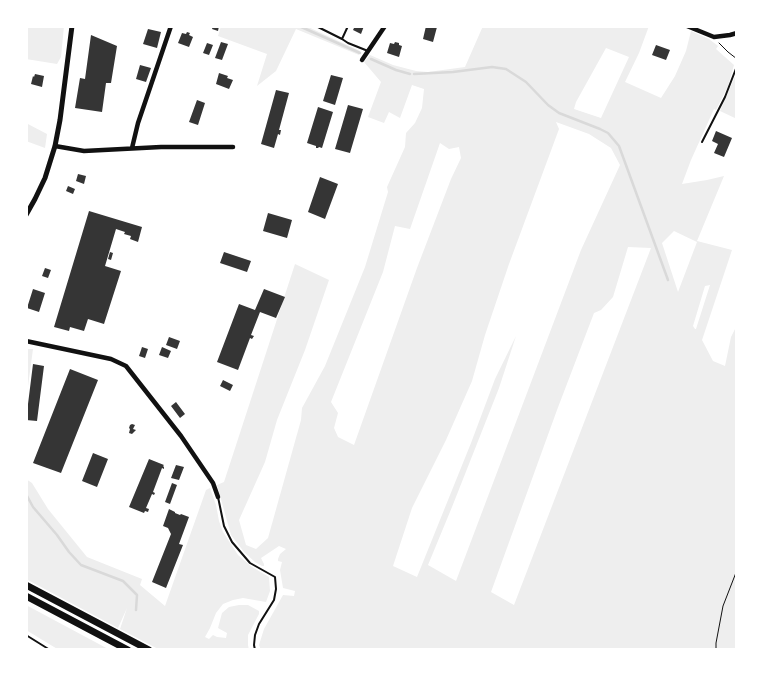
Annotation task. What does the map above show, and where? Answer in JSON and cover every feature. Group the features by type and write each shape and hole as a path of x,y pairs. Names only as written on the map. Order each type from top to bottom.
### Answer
{"main road":[{"path":"26,585 150,650"},
{"path":"26,596 128,650"}],"street":[{"path":"26,215 45,178 55,146 72,26"},
{"path":"132,148 138,123 171,26"},
{"path":"362,60 385,26"},
{"path":"687,26 714,36 737,33"},
{"path":"55,146 84,151 132,148 233,147"},
{"path":"26,341 111,359 126,366 181,436 213,483 218,498"}],"lane":[{"path":"316,26 368,51"},
{"path":"342,39 348,26"},
{"path":"702,142 725,97 737,66"},
{"path":"218,498 224,526 232,542 250,563 276,577 274,600 255,634 255,650"},
{"path":"26,635 50,650"}],"path":[{"path":"714,36 737,59"},
{"path":"716,650 723,606 737,570"}],"shaded area":[{"path":"26,26 64,26 61,57 57,64 26,59"},
{"path":"221,26 306,26 360,51 359,55 296,29 276,71 257,86 267,54 218,36"},
{"path":"483,26 596,26 600,28 601,26 649,26 625,82 661,98 675,76 686,51 691,31 709,39 718,46 716,49 734,65 728,86 716,110 714,109 682,184 724,176 697,241 732,250 702,340 713,361 725,366 731,337 737,325 737,650 261,650 259,645 264,629 283,595 294,596 295,591 283,588 280,570 282,562 278,561 280,554 286,549 279,546 261,558 264,566 255,562 244,552 231,535 217,485 224,482 295,264 329,280 305,350 277,420 265,462 239,520 246,545 256,549 268,538 301,420 302,408 325,366 365,267 388,192 387,187 405,147 406,133 415,123 422,108 424,89 412,85 400,118 389,112 384,123 368,117 381,82 364,62 370,55 393,65 416,71 428,72 465,67","holes":["606,48 629,57 601,118 574,109","556,122 589,134 611,148 620,165 581,250 456,581 428,565 499,388 516,336 495,379 417,577 393,566 412,508 446,440 472,381 509,264 559,129","440,143 449,149 459,147 461,158 417,268 354,445 338,437 334,428 338,413 331,402 383,272 395,226 410,229","674,231 697,242 678,292 662,243","628,247 651,248 514,605 491,592 594,313 601,310 613,297","710,285 695,329 693,326 705,286"]},
{"path":"737,72 737,119 720,111"},
{"path":"26,123 47,134 45,148 26,141"},
{"path":"26,349 33,349 26,401"},
{"path":"26,479 32,483 48,509 87,557 142,579 140,585 165,606 206,490 210,488 223,532 238,555 252,567 269,577 270,591 266,602 243,598 223,604 216,613 205,637 209,639 213,635 226,638 227,633 218,628 222,613 229,607 248,605 259,611 248,635 249,650 160,650 120,629 127,608 118,628 26,579"},
{"path":"26,605 110,650 59,650 26,630"}],"building":[{"path":"213,26 219,26 218,31 212,29"},
{"path":"355,26 364,26 361,34 353,30"},
{"path":"426,26 437,27 433,42 423,39"},
{"path":"148,29 161,32 157,48 143,44"},
{"path":"187,32 193,37 189,47 178,43 182,33 186,34"},
{"path":"91,35 117,46 111,83 106,83 102,112 75,108 80,78 85,79"},
{"path":"221,42 228,44 222,60 215,58"},
{"path":"395,42 402,46 399,57 387,53 390,43 394,44"},
{"path":"207,43 213,45 209,55 203,53"},
{"path":"656,45 670,50 666,60 652,55"},
{"path":"140,65 151,68 146,82 136,79"},
{"path":"219,73 233,80 229,89 216,84"},
{"path":"35,74 44,76 42,87 31,84"},
{"path":"331,75 343,78 335,105 323,101"},
{"path":"276,90 289,93 279,130 281,130 280,135 278,134 274,148 261,144"},
{"path":"197,100 205,103 198,125 189,122"},
{"path":"348,105 363,109 350,153 335,149"},
{"path":"318,107 333,112 322,148 316,148 316,146 307,143"},
{"path":"716,131 732,138 724,157 714,153 718,144 712,141"},
{"path":"78,174 86,176 84,184 76,181"},
{"path":"320,177 338,184 325,219 308,212"},
{"path":"68,186 75,189 73,194 66,191"},
{"path":"89,211 142,227 138,242 130,239 131,236 124,234 125,232 116,229 105,266 121,271 104,324 88,319 84,331 70,327 69,331 54,327"},
{"path":"268,213 292,220 287,238 263,231"},
{"path":"110,252 113,253 111,260 108,259"},
{"path":"224,252 251,261 247,272 220,263"},
{"path":"45,268 51,270 48,278 42,276"},
{"path":"33,289 45,293 39,312 27,308"},
{"path":"264,289 285,297 276,318 260,312 251,335 254,336 252,339 250,338 238,370 217,362 239,304 255,310"},
{"path":"169,337 180,341 177,349 166,345"},
{"path":"142,347 148,349 145,358 139,356"},
{"path":"162,347 171,351 168,358 159,355"},
{"path":"33,364 44,366 37,421 26,420"},
{"path":"70,369 98,380 61,473 33,463"},
{"path":"223,380 233,385 230,391 220,386"},
{"path":"176,402 185,414 180,418 171,406"},
{"path":"132,424 135,425 133,429 136,430 132,434 129,433 129,428"},
{"path":"93,453 108,459 97,487 82,481"},
{"path":"149,459 164,465 164,469 162,468 153,492 155,493 154,495 152,494 146,508 149,509 148,512 145,511 144,513 129,507"},
{"path":"176,465 184,467 179,480 171,478"},
{"path":"172,483 177,485 170,504 165,502"},
{"path":"169,509 189,517 179,544 183,545 166,588 152,582 171,534 168,528 163,526"}],"waterway":[{"path":"299,26 360,53"},
{"path":"371,59 410,74"},
{"path":"414,74 492,67 506,69 526,82 548,105 559,113 608,133 619,146 668,280"},
{"path":"26,494 33,507 81,565 123,581 137,595 136,610"}]}
